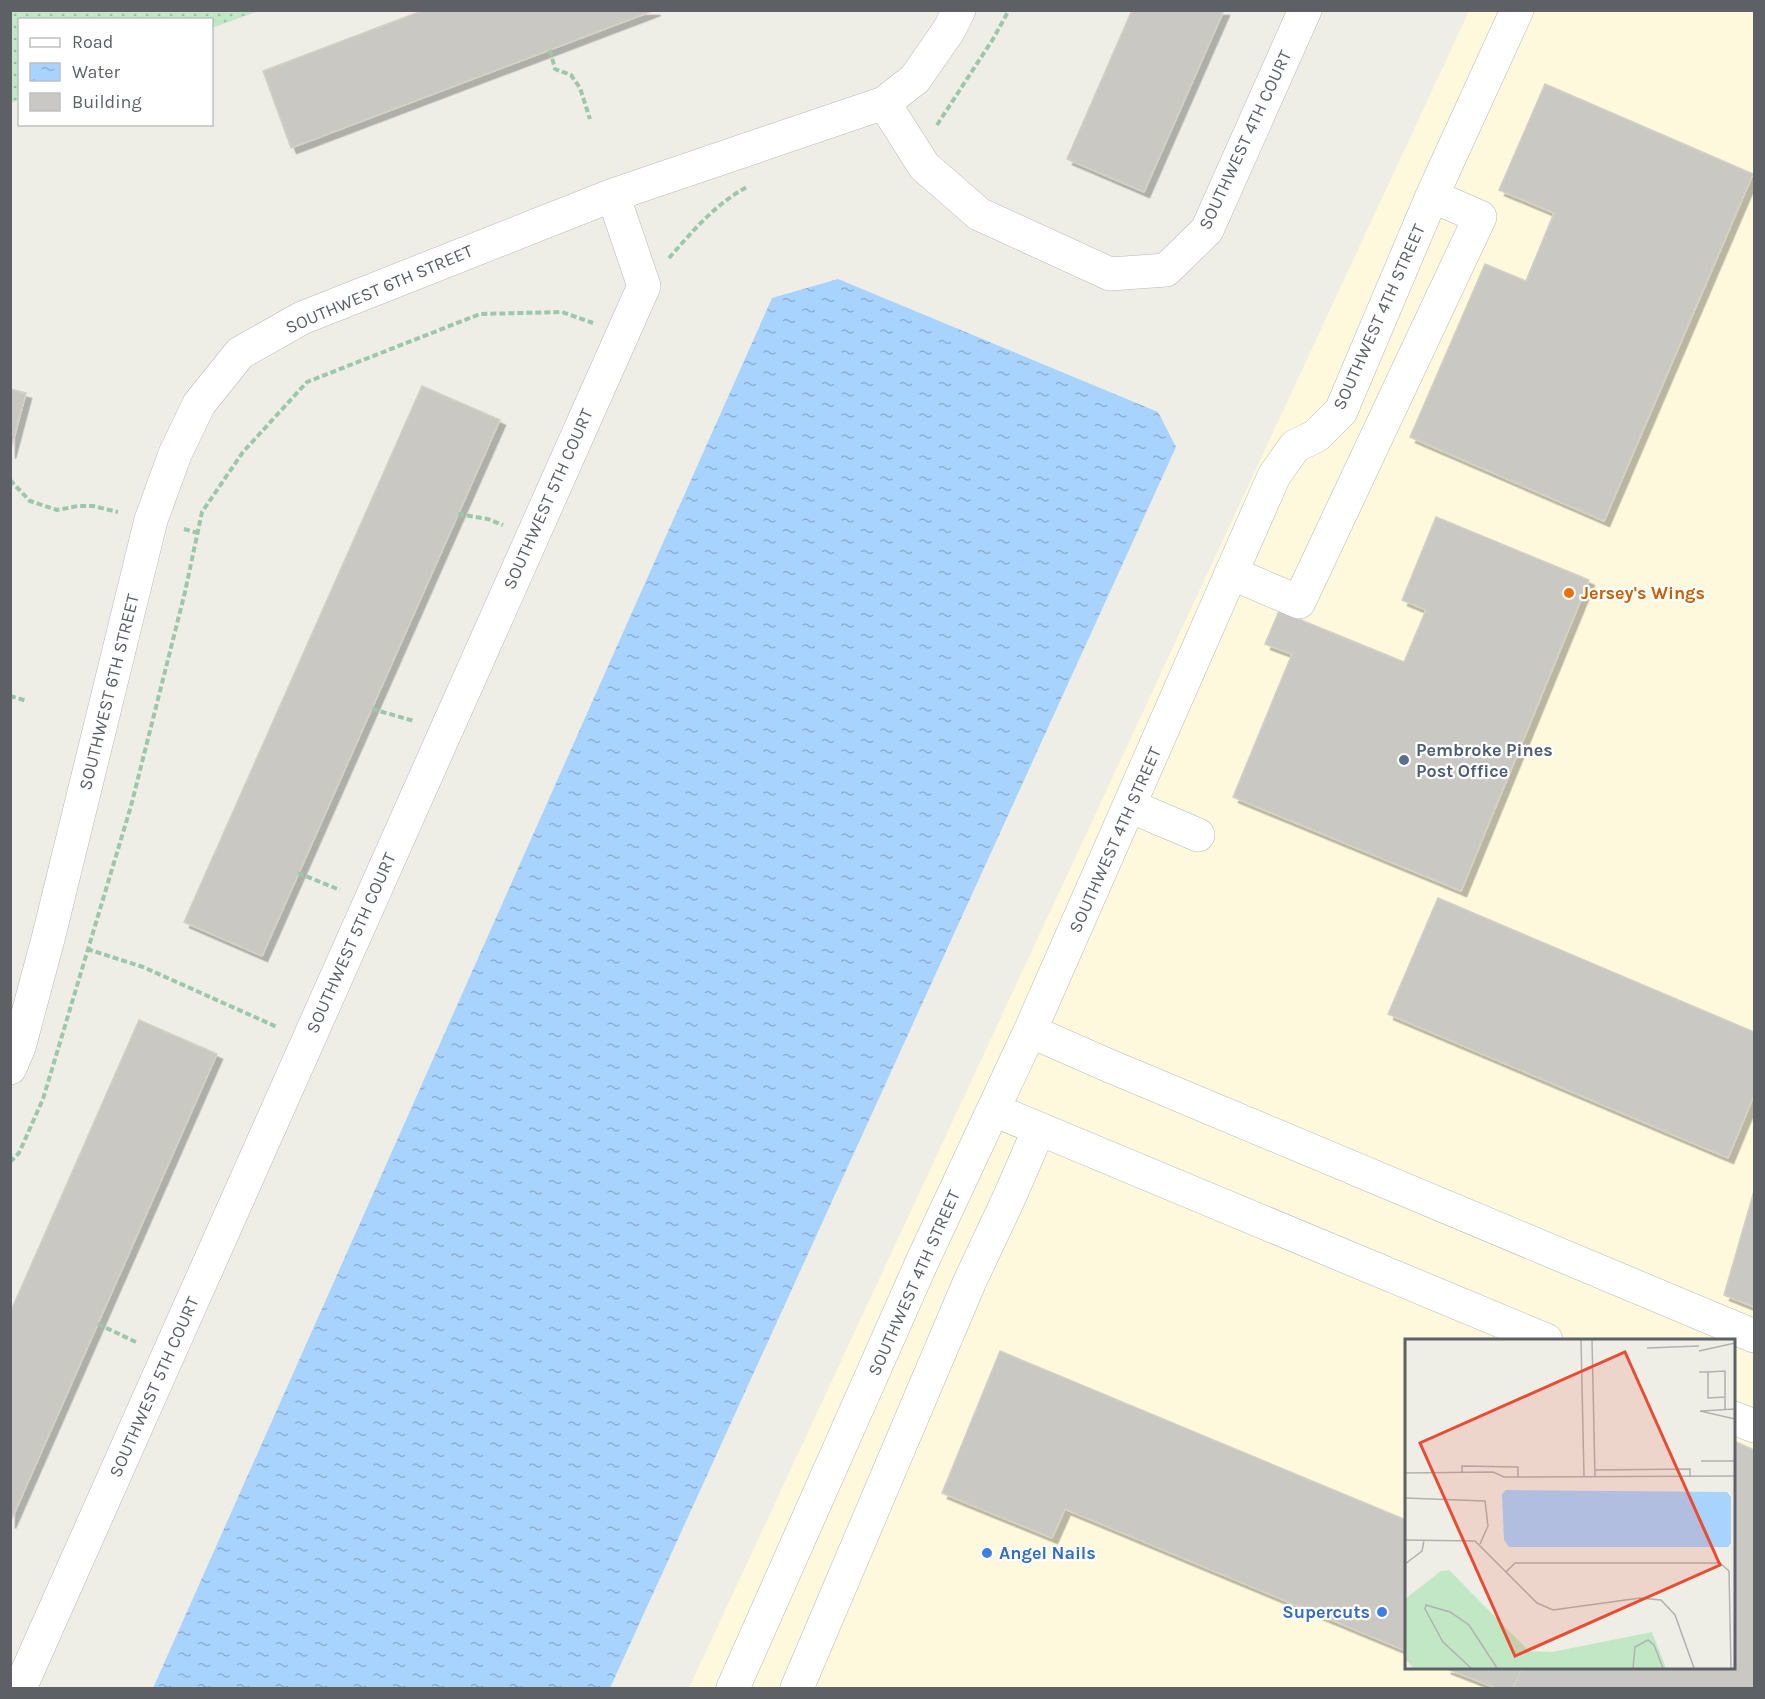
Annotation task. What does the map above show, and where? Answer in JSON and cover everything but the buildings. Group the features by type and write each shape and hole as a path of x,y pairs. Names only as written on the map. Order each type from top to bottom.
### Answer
{"street":[{"name":"SOUTHWEST 6TH STREET","path":"10,1068 19,1047 48,939 151,520 175,454 199,404 240,353 302,318 613,195 884,103 915,79 949,30 959,10"},
{"name":"SOUTHWEST 4TH COURT","path":"884,103 924,166 979,214 1110,274 1166,270 1207,230 1305,10"},
{"name":"SOUTHWEST 4TH STREET","path":"733,1689 922,1262 1030,1031 1274,476 1295,446 1316,436 1341,411 1432,196 1517,10"},
{"name":"SOUTHWEST 5TH COURT","path":"20,1689 644,286 613,195"},
{"path":"1232,573 1299,602 1480,217 1432,196"},
{"path":"1130,806 1198,835"},
{"path":"1030,1031 1755,1336"},
{"path":"994,1110 1541,1339"},
{"path":"797,1689 970,1281 1039,1129"},
{"path":"922,1262 970,1281"},
{"path":"1735,1418 1755,1426"}],"path":[{"path":"550,50 555,69 571,75 580,88 590,119"},
{"path":"10,1162 19,1153 43,1099 131,806 185,592 202,512 243,452 307,382 480,314 562,312 622,334"},
{"path":"10,480 30,501 57,510 93,506 198,533"},
{"path":"458,514 488,519 531,537"},
{"path":"10,696 27,701"},
{"path":"372,709 427,725 451,718"},
{"path":"298,873 370,901"},
{"path":"48,939 143,967 308,1039"},
{"path":"98,1324 167,1357"}],"shaded area":[{"path":"1469,11 1754,11 1754,1688 689,1688"}],"green space":[{"path":"11,10 259,10 213,28 213,18 18,18 18,100 11,103"}],"water":[{"path":"838,279 1158,412 1176,447 610,1688 153,1688 772,298"}],"place":[{"name":"Jersey's Wings","path":"1569,593"},
{"name":"Pembroke Pines Post Office","path":"1404,760"},
{"name":"Angel Nails","path":"987,1553"},
{"name":"Supercuts","path":"1382,1612"}]}
